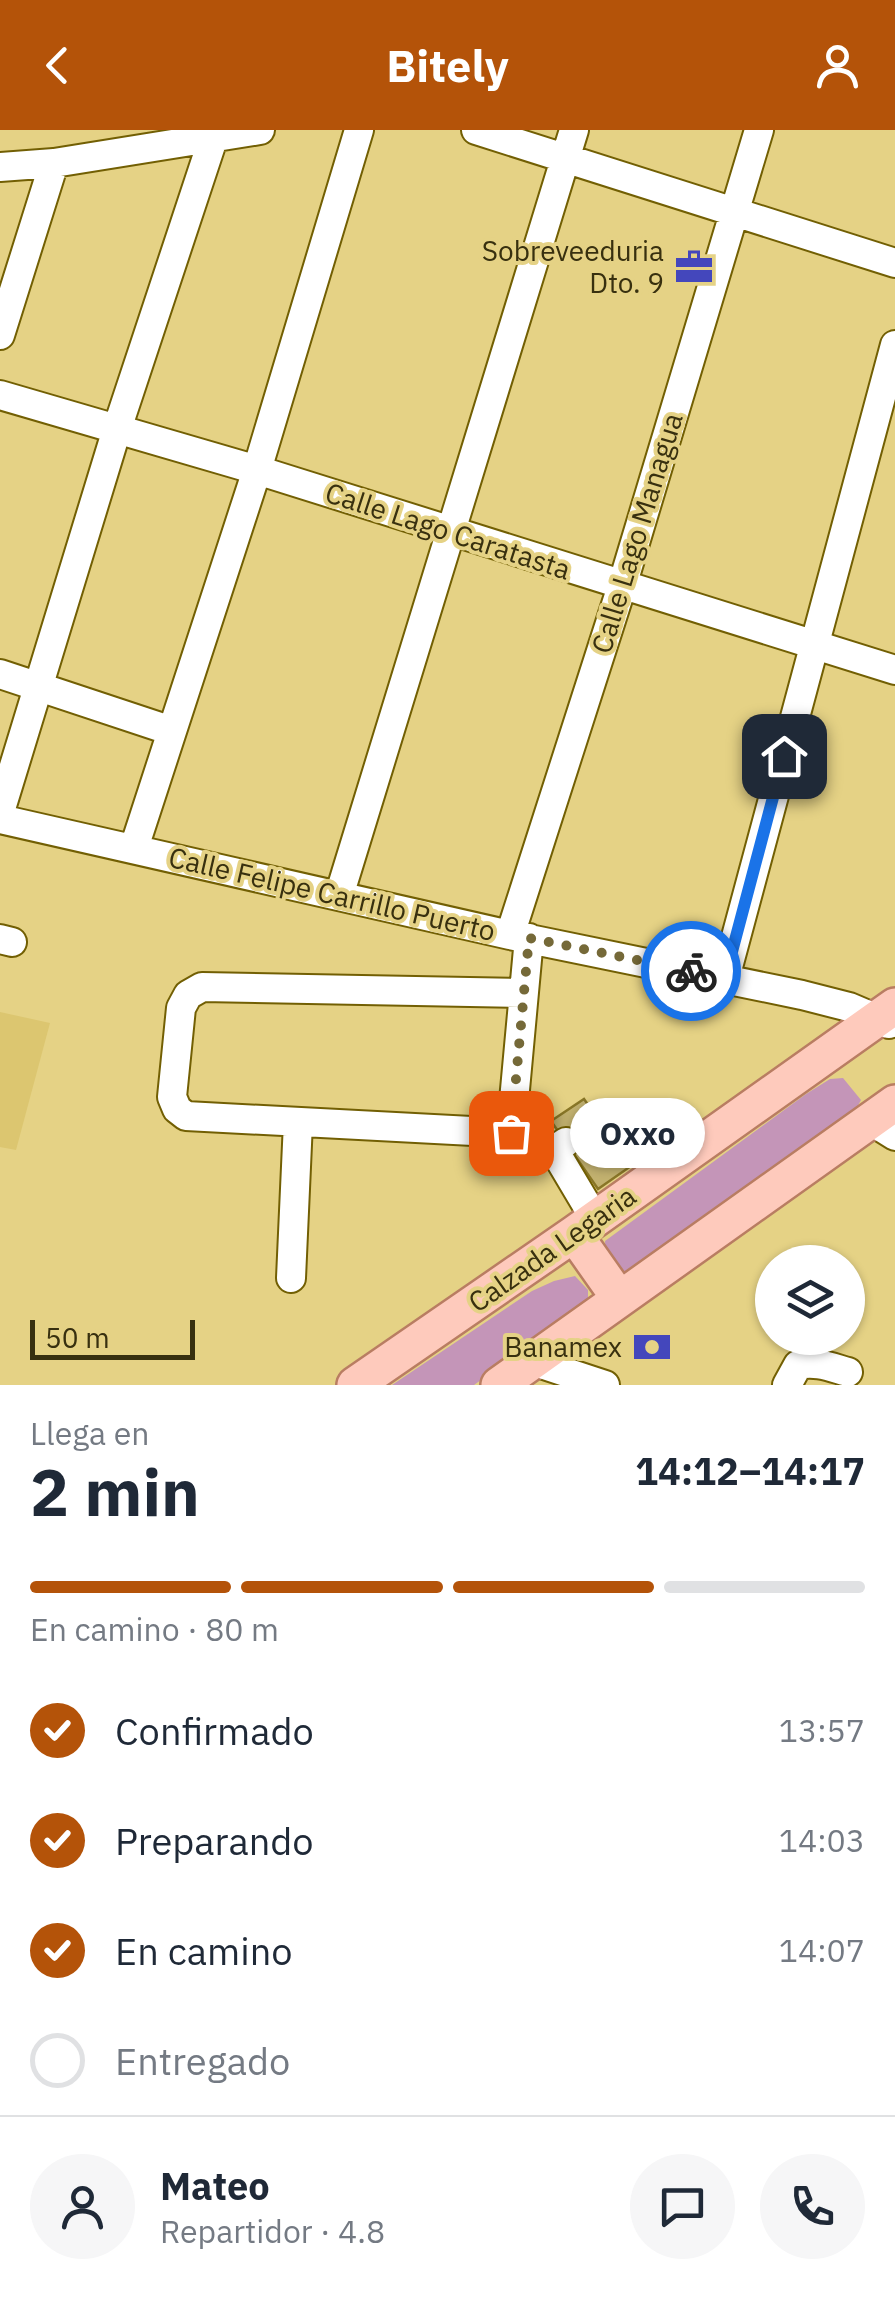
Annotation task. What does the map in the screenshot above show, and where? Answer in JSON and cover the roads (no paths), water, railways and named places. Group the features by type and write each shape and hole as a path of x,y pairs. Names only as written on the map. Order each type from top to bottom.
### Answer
{"main road":[{"name":"Calzada Legaria","path":"354,1385 890,1017"},
{"path":"499,1385 619,1298 887,1120"},
{"path":"584,1227 619,1298"}],"street":[{"path":"0,167 54,163 260,130"},
{"path":"134,848 257,470 359,130"},
{"path":"476,130 569,144 735,213 895,262"},
{"name":"Calle Lago Managua","path":"298,1122 511,1133 522,993 519,936 759,130"},
{"path":"0,816 117,430 213,139"},
{"path":"340,896 569,144"},
{"path":"0,335 54,163"},
{"path":"725,978 895,345"},
{"name":"Calle Lago Caratasta","path":"0,395 257,470 895,670"},
{"path":"0,674 172,731"},
{"name":"Calle Felipe Carrillo Puerto","path":"0,816 340,896 890,1017"},
{"path":"291,1278 298,1122 186,1116 177,1109 172,1096 181,1008 188,995 202,987 522,993"},
{"path":"599,1120 606,1115 660,1173"},
{"path":"566,1142 554,1150 584,1227"},
{"path":"532,1361 606,1385"},
{"path":"787,1385 798,1366 808,1363 848,1372"}],"tunnel":[{"path":"566,1142 599,1121"}],"place":[{"name":"Sobreveeduria Dto. 9","path":"694,267"},
{"name":"Oxxo","path":"511,1133"},
{"name":"Banamex","path":"652,1347"}]}
